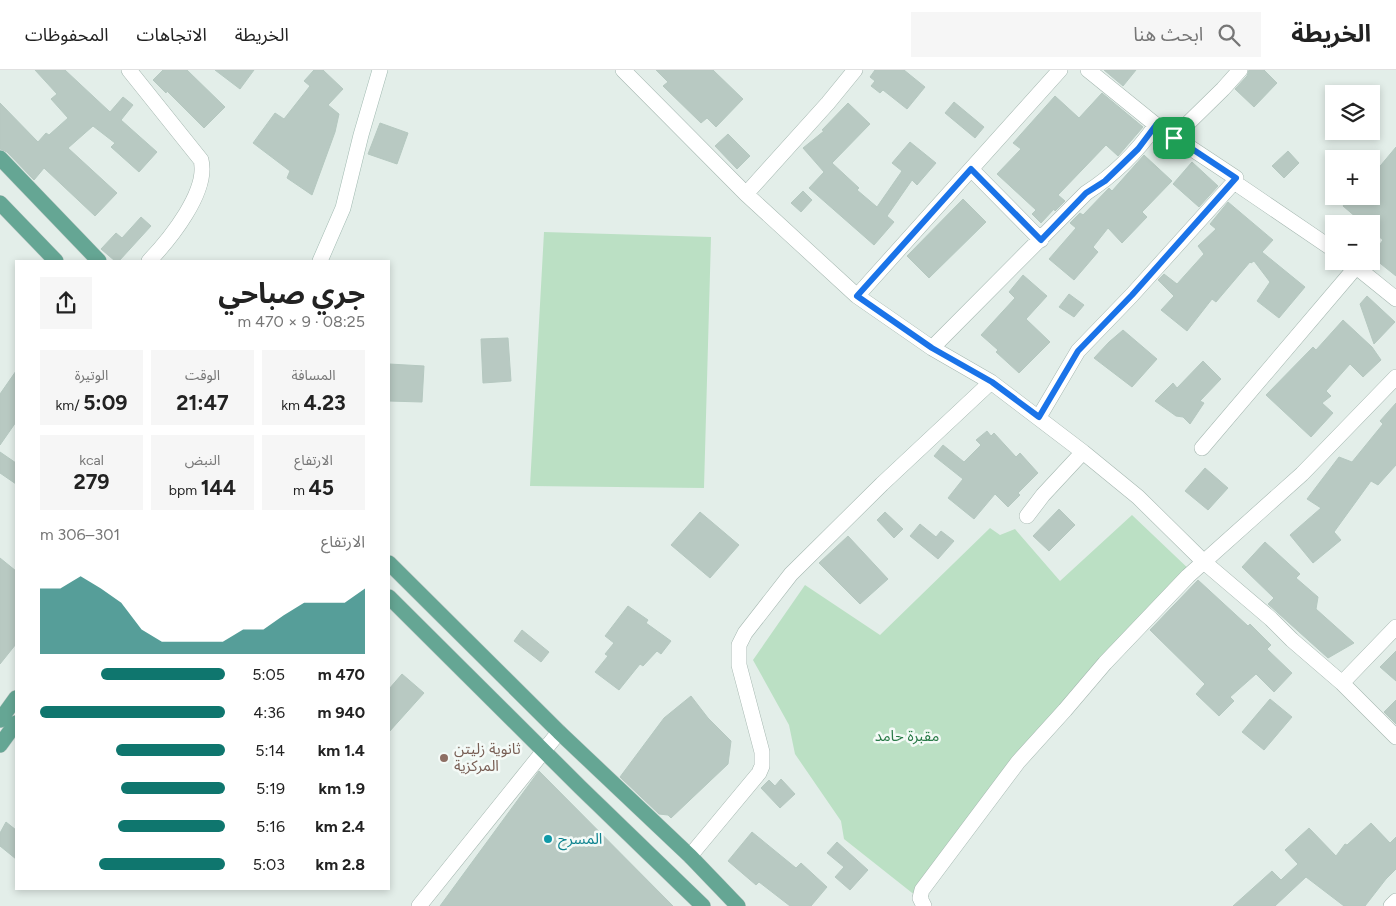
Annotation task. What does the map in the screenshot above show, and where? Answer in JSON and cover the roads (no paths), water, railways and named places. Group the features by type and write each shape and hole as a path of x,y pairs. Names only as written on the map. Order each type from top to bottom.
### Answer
{"main road":[{"path":"0,158 99,260"},
{"path":"0,203 55,260"},
{"path":"390,564 559,732 690,856 738,906"},
{"path":"390,598 703,906"},
{"path":"0,720 15,699"},
{"path":"0,745 15,723"}],"street":[{"path":"320,260 342,208 380,70"},
{"path":"623,70 746,194 857,296 932,348 992,382 1083,452 1138,497 1204,562 1342,683 1396,737"},
{"path":"746,194 828,103 855,70"},
{"path":"857,296 1060,70"},
{"path":"1039,417 1078,351 1132,295 1236,178 1156,125 1088,70"},
{"path":"1174,138 1240,70"},
{"path":"135,72 201,160 203,170 202,178 192,203 161,249 150,260"},
{"path":"932,348 1086,193 1105,181 1138,149 1156,125"},
{"path":"971,169 1041,240"},
{"path":"1234,182 1325,244"},
{"path":"1202,448 1347,270"},
{"path":"1360,270 1396,299"},
{"path":"924,906 920,898 922,890 1018,762 1105,663 1156,608 1302,474 1396,377"},
{"path":"690,856 759,773 762,766 762,752 739,665 739,645 745,633 791,574 882,484 992,382"},
{"path":"1026,516 1083,452"},
{"path":"1342,683 1396,627"},
{"path":"419,906 559,732"},
{"path":"1392,906 1396,901"}],"place":[{"name":"ثانوية زليتن المركزية","path":"444,758"},
{"name":"المسرح","path":"548,839"}],"park label":[{"name":"مقبرة حامد","path":"907,736"}]}
